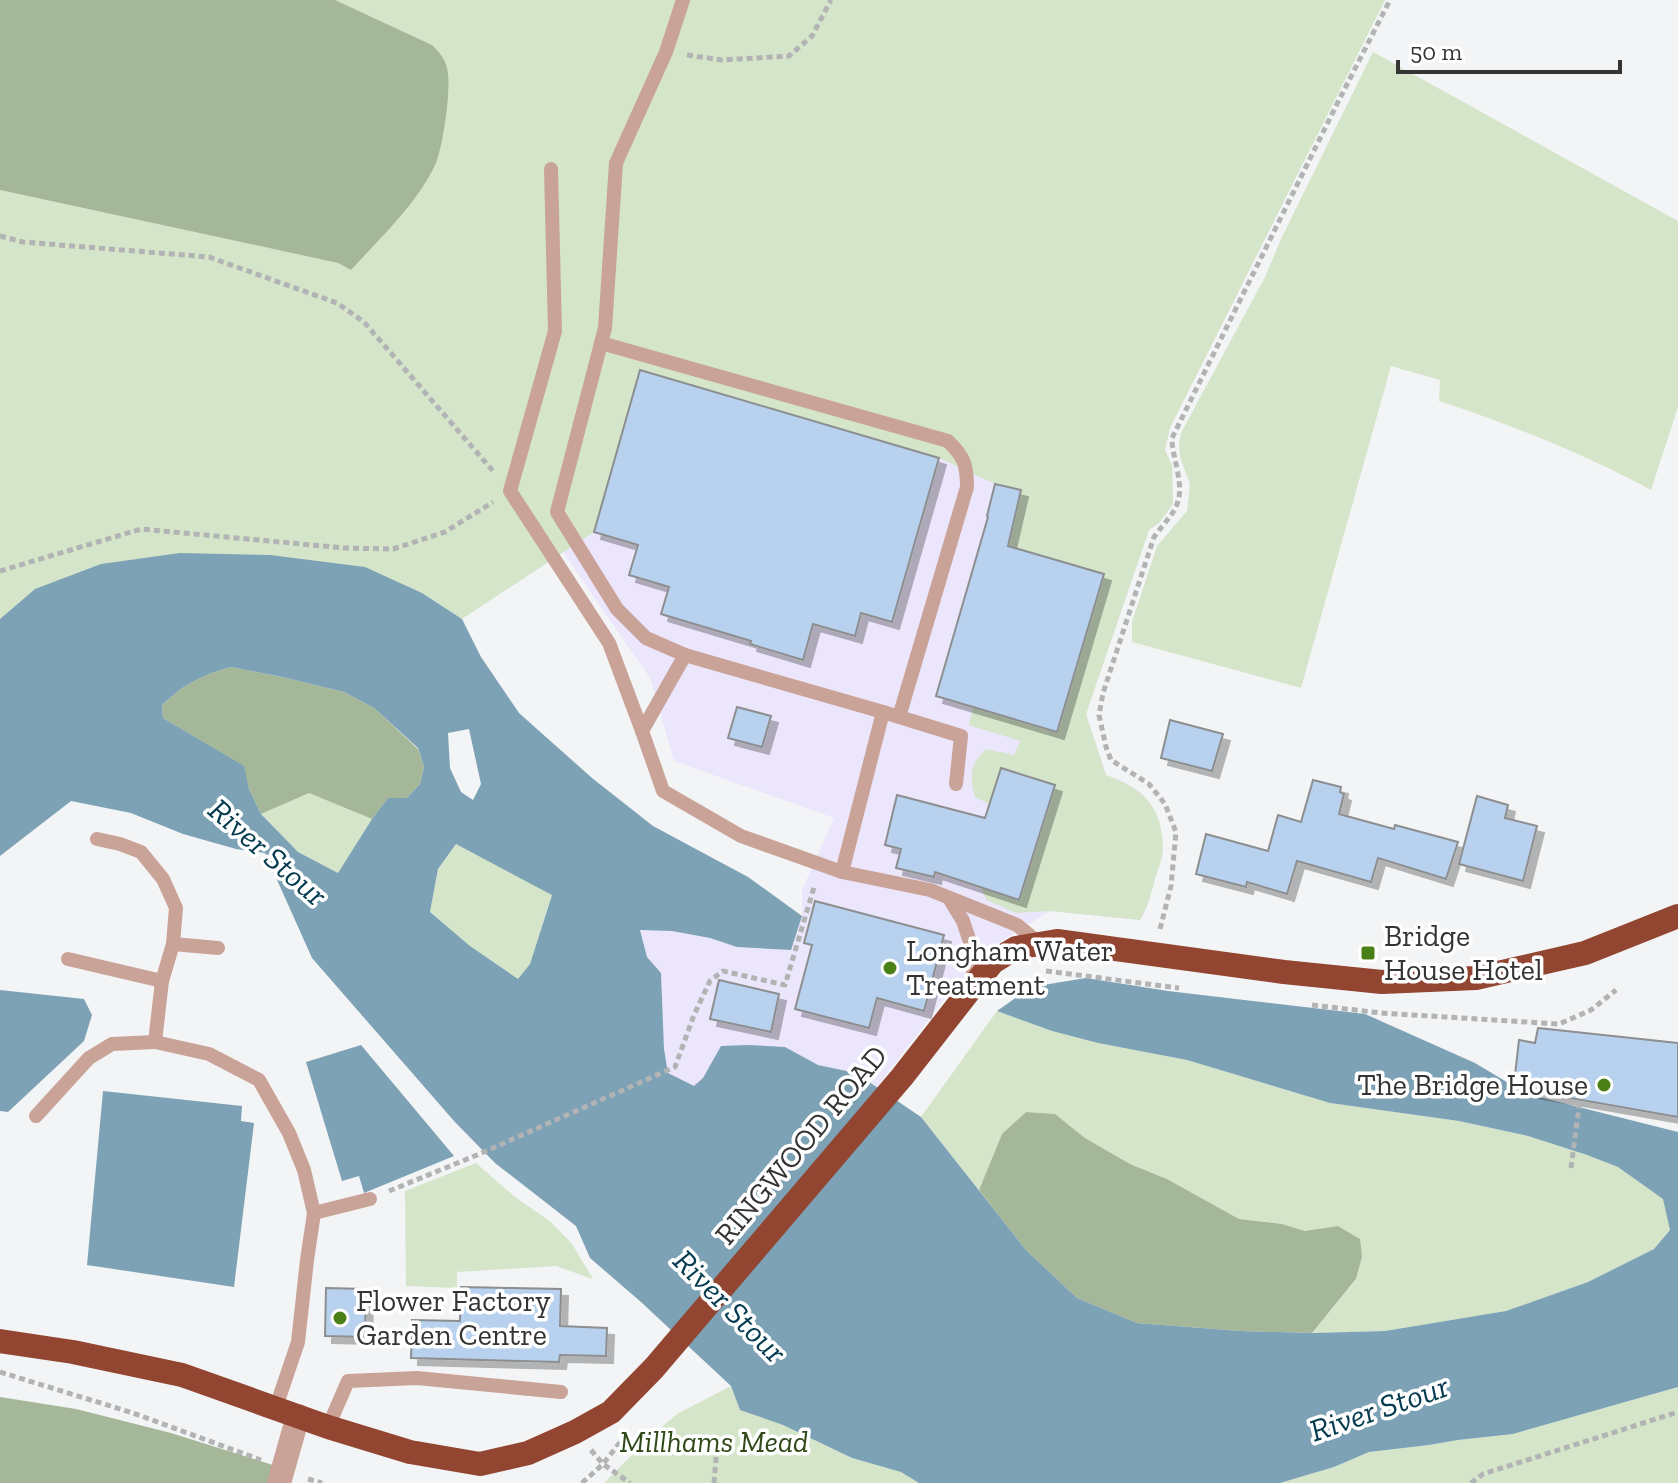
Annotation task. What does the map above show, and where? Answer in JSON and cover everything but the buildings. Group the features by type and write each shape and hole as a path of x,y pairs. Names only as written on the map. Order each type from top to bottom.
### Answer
{"highway":[{"name":"RINGWOOD ROAD","path":"0,1341 73,1352 182,1375 328,1427 410,1452 480,1464 528,1453 611,1412 654,1368 902,1077 993,962 1016,948 1057,941 1382,982 1476,978 1585,953 1678,916"}],"street":[{"path":"281,1476 287,1412"}],"lane":[{"path":"683,0 666,52 616,163 605,328 557,512 617,609 646,638 685,655 961,736 956,784"},
{"path":"551,169 555,331 510,491 609,643 663,791 741,836 842,872 930,890 1017,925 1040,944"},
{"path":"601,343 948,441 962,454 967,470 967,487 899,717"},
{"path":"642,731 685,655"},
{"path":"842,872 883,712"},
{"path":"97,839 141,852 163,879 176,908 173,944 162,981 155,1042"},
{"path":"949,898 963,921 973,951 973,986"},
{"path":"173,944 218,948"},
{"path":"68,959 162,981"},
{"path":"36,1116 89,1058 112,1044 155,1042 209,1054 259,1080 289,1133 304,1170 314,1213 287,1412"},
{"path":"314,1213 370,1199"},
{"path":"328,1427 348,1381 417,1378 561,1392"}],"path":[{"path":"666,52 722,60 789,56 812,36 831,0"},
{"path":"1154,953 1171,886 1176,832 1165,804 1149,784 1111,760 1099,715 1103,693 1154,537 1179,501 1181,488 1172,438 1390,0"},
{"path":"0,236 23,242 209,257 337,303 364,322 510,491 445,532 393,549 344,548 141,529 0,571"},
{"path":"370,1199 675,1067 710,981 723,971 785,985 821,864"},
{"path":"1039,970 1180,988"},
{"path":"1304,1004 1381,1013 1559,1024 1591,1010 1616,990"},
{"path":"1571,1168 1580,1100"},
{"path":"0,1372 133,1413 259,1459 281,1476 322,1483"},
{"path":"1471,1483 1483,1474 1678,1412"},
{"path":"575,1432 603,1464 630,1483"},
{"path":"714,1483 717,1447"}],"shaded area":[{"path":"578,332 1172,465 1173,504 1159,523 1149,530 1086,714 1106,775 1142,793 1159,821 1163,851 1146,910 1140,920 1050,911 997,944 950,991 877,1087 856,1073 818,1065 785,1047 722,1046 694,1087 668,1073 661,973 647,957 640,929 672,931 738,947 790,950 802,916 802,890 834,818 674,761 650,678 531,506"}],"green space":[{"path":"0,0 335,0 432,45 442,57 448,74 448,96 436,163 409,206 351,270 338,263 0,190"},
{"path":"335,0 1385,0 1170,428 1165,450 1172,465 1173,504 1159,523 1149,530 1086,714 1106,775 1140,793 1155,810 1159,821 1162,856 1140,920 1050,911 1016,913 987,900 980,887 1019,900 1055,785 1001,768 989,804 975,797 972,771 981,754 986,749 1014,755 1020,741 969,725 973,707 1057,732 1104,574 1008,546 1021,490 995,484 939,458 641,370 594,532 462,619 422,593 35,589 0,619 0,190 338,263 351,270 432,45"},
{"path":"1373,52 1678,221 1678,407 1651,490 1547,441 1439,401 1440,380 1391,366 1301,688 1132,642 1132,622 1157,546 1187,511 1190,484 1180,457 1181,433 1265,277"},
{"path":"231,667 344,692 374,708 418,749 424,767 420,784 407,798 388,798 372,819 309,793 261,814 249,789 243,766 163,718 162,705 178,691 202,677"},
{"path":"309,793 372,819 338,873 298,852 261,814"},
{"path":"456,844 552,894 530,964 518,980 470,946 430,912 438,869"},
{"path":"997,1011 1052,1031 1187,1060 1330,1103 1459,1121 1528,1136 1587,1155 1618,1167 1664,1199 1670,1230 1654,1249 1588,1282 1507,1311 1385,1331 1312,1333 1356,1280 1362,1257 1359,1239 1338,1226 1305,1231 1282,1224 1239,1219 1167,1179 1130,1164 1085,1138 1055,1114 1026,1112 1002,1134 979,1190 921,1117"},
{"path":"1026,1112 1055,1114 1085,1138 1130,1164 1167,1179 1239,1219 1282,1224 1305,1231 1338,1226 1360,1239 1362,1257 1356,1279 1312,1333 1137,1323 1077,1298 1026,1250 979,1190 1002,1134"},
{"path":"476,1163 515,1197 551,1222 572,1244 593,1279 556,1266 457,1272 457,1288 406,1286 405,1191"},
{"name":"Millhams Mead","path":"731,1386 740,1410 783,1425 852,1458 901,1472 919,1483 604,1483 677,1414"},
{"path":"1678,1387 1678,1483 1280,1483 1334,1467 1369,1452 1513,1434"},
{"path":"0,1397 76,1409 171,1433 273,1465 268,1483 0,1483"}],"water":[{"name":"River Stour","path":"180,553 270,555 365,567 422,593 462,619 481,657 519,713 592,778 653,826 748,877 802,916 791,950 737,947 672,931 640,930 647,957 661,973 668,1073 694,1086 703,1078 721,1046 748,1045 785,1047 818,1065 856,1073 921,1117 1026,1250 1077,1298 1137,1323 1240,1331 1385,1331 1506,1311 1588,1282 1654,1249 1670,1230 1663,1199 1618,1167 1587,1155 1528,1136 1459,1121 1330,1103 1187,1060 1052,1031 997,1011 1031,987 1086,978 1365,1014 1475,1063 1527,1094 1678,1132 1678,1387 1513,1434 1369,1452 1334,1467 1280,1483 919,1483 901,1472 852,1458 783,1425 740,1410 731,1386 590,1258 576,1226 495,1163 454,1121 312,958 265,853 236,849 183,834 131,813 71,801 0,856 0,619 35,589 101,564","holes":["231,667 344,692 374,708 418,748 424,767 420,784 407,798 388,798 338,873 298,852 261,814 249,789 244,766 163,718 162,705 202,677","469,729 481,784 473,800 461,792 450,768 448,733","456,844 552,895 530,964 518,979 470,946 430,912 438,869"]},
{"path":"0,990 84,999 92,1015 84,1041 8,1112 0,1111"},
{"path":"361,1045 454,1156 364,1193 359,1176 342,1181 306,1062"},
{"path":"103,1091 242,1106 241,1121 254,1123 234,1287 87,1265"}],"place":[{"name":"Bridge House Hotel","path":"1368,953"},
{"name":"Longham Water Treatment","path":"890,968"},
{"name":"The Bridge House","path":"1604,1085"},
{"name":"Flower Factory Garden Centre","path":"340,1318"}]}
